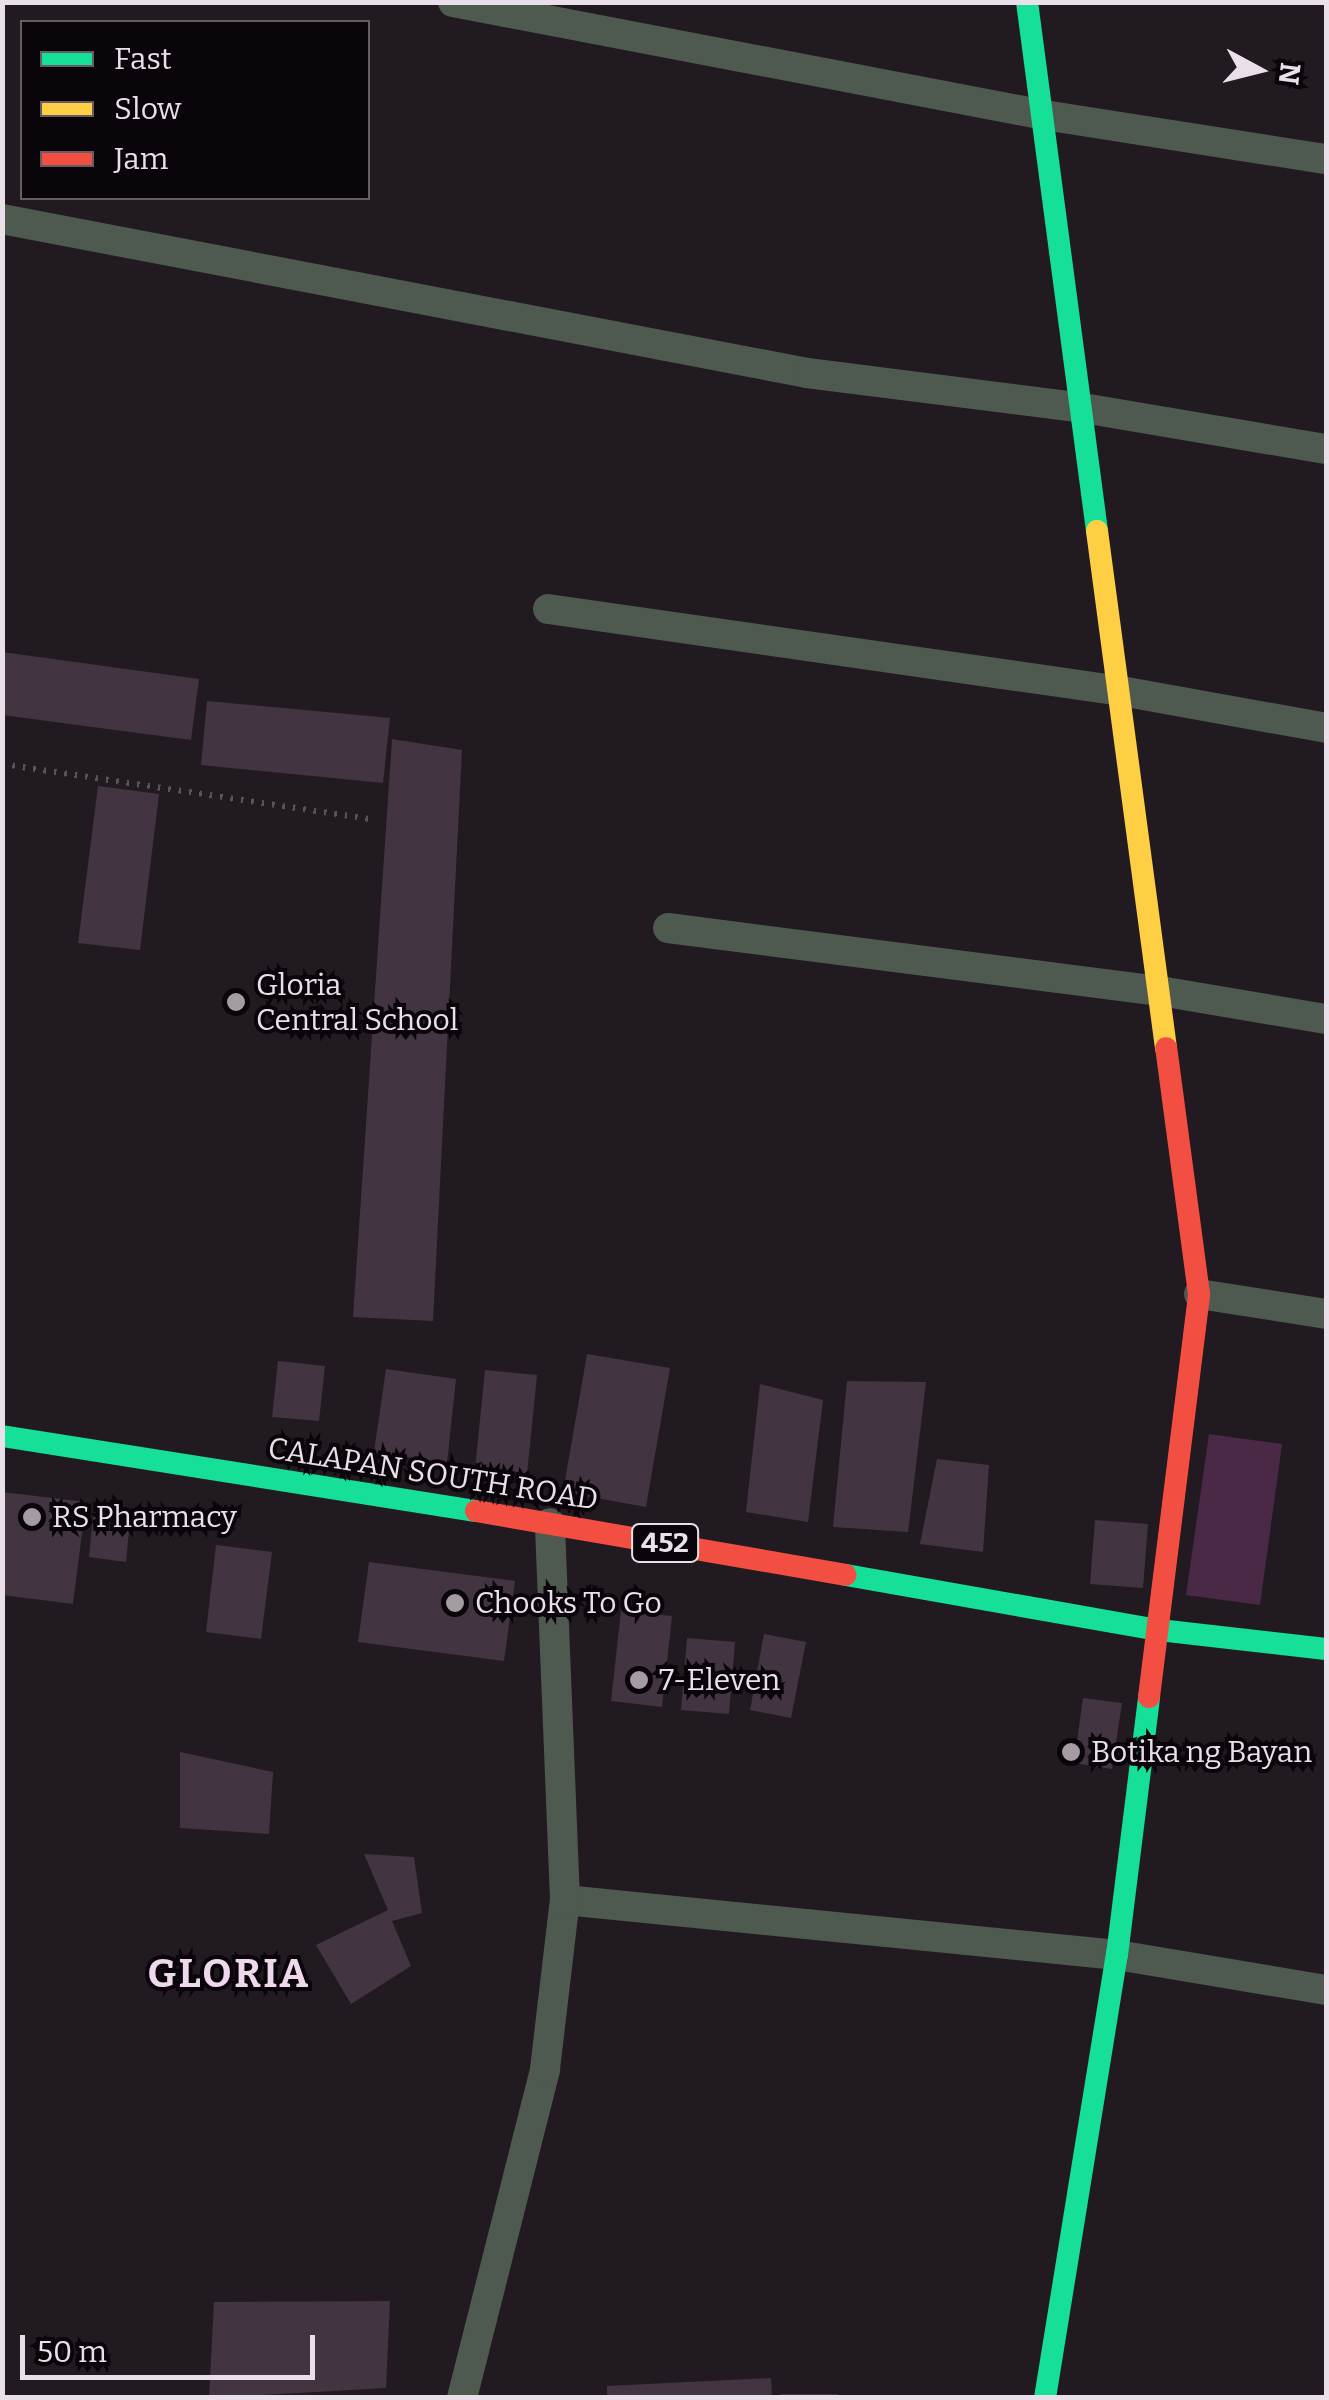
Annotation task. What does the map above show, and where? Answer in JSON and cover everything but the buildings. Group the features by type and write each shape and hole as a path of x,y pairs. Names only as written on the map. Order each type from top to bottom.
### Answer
{"main road":[{"path":"1027,2 1199,1294 1117,1955 1045,2398"},
{"name":"CALAPAN SOUTH ROAD","path":"2,1436 550,1522 1158,1630 1326,1649"}],"street":[{"path":"453,2 1044,114 1326,159"},
{"path":"2,219 807,373 1083,408 1326,449"},
{"path":"548,609 1121,691 1326,728"},
{"path":"668,928 1160,990 1326,1019"},
{"path":"1199,1294 1326,1314"},
{"path":"462,2398 545,2069 565,1900 550,1522"},
{"path":"565,1900 1117,1955 1326,1990"}],"path":[{"path":"2,764 372,819"}],"shaded area":[{"path":"1209,1434 1282,1444 1260,1605 1186,1595"}],"traffic: fast":[{"path":"1027,2 1097,531"},
{"path":"2,1436 476,1511"},
{"path":"846,1575 1159,1630 1326,1649"},
{"path":"1045,2398 1117,1955 1149,1697"}],"traffic: slow":[{"path":"1097,531 1166,1048"}],"traffic: jam":[{"path":"1149,1697 1199,1294 1166,1048"},
{"path":"476,1511 846,1575"}],"place":[{"name":"Gloria Central School","path":"236,1002"},
{"name":"RS Pharmacy","path":"32,1517"},
{"name":"Chooks To Go","path":"455,1603"},
{"name":"7-Eleven","path":"639,1680"},
{"name":"Botika ng Bayan","path":"1071,1752"}],"district":[{"name":"GLORIA","path":"229,1974"}]}
